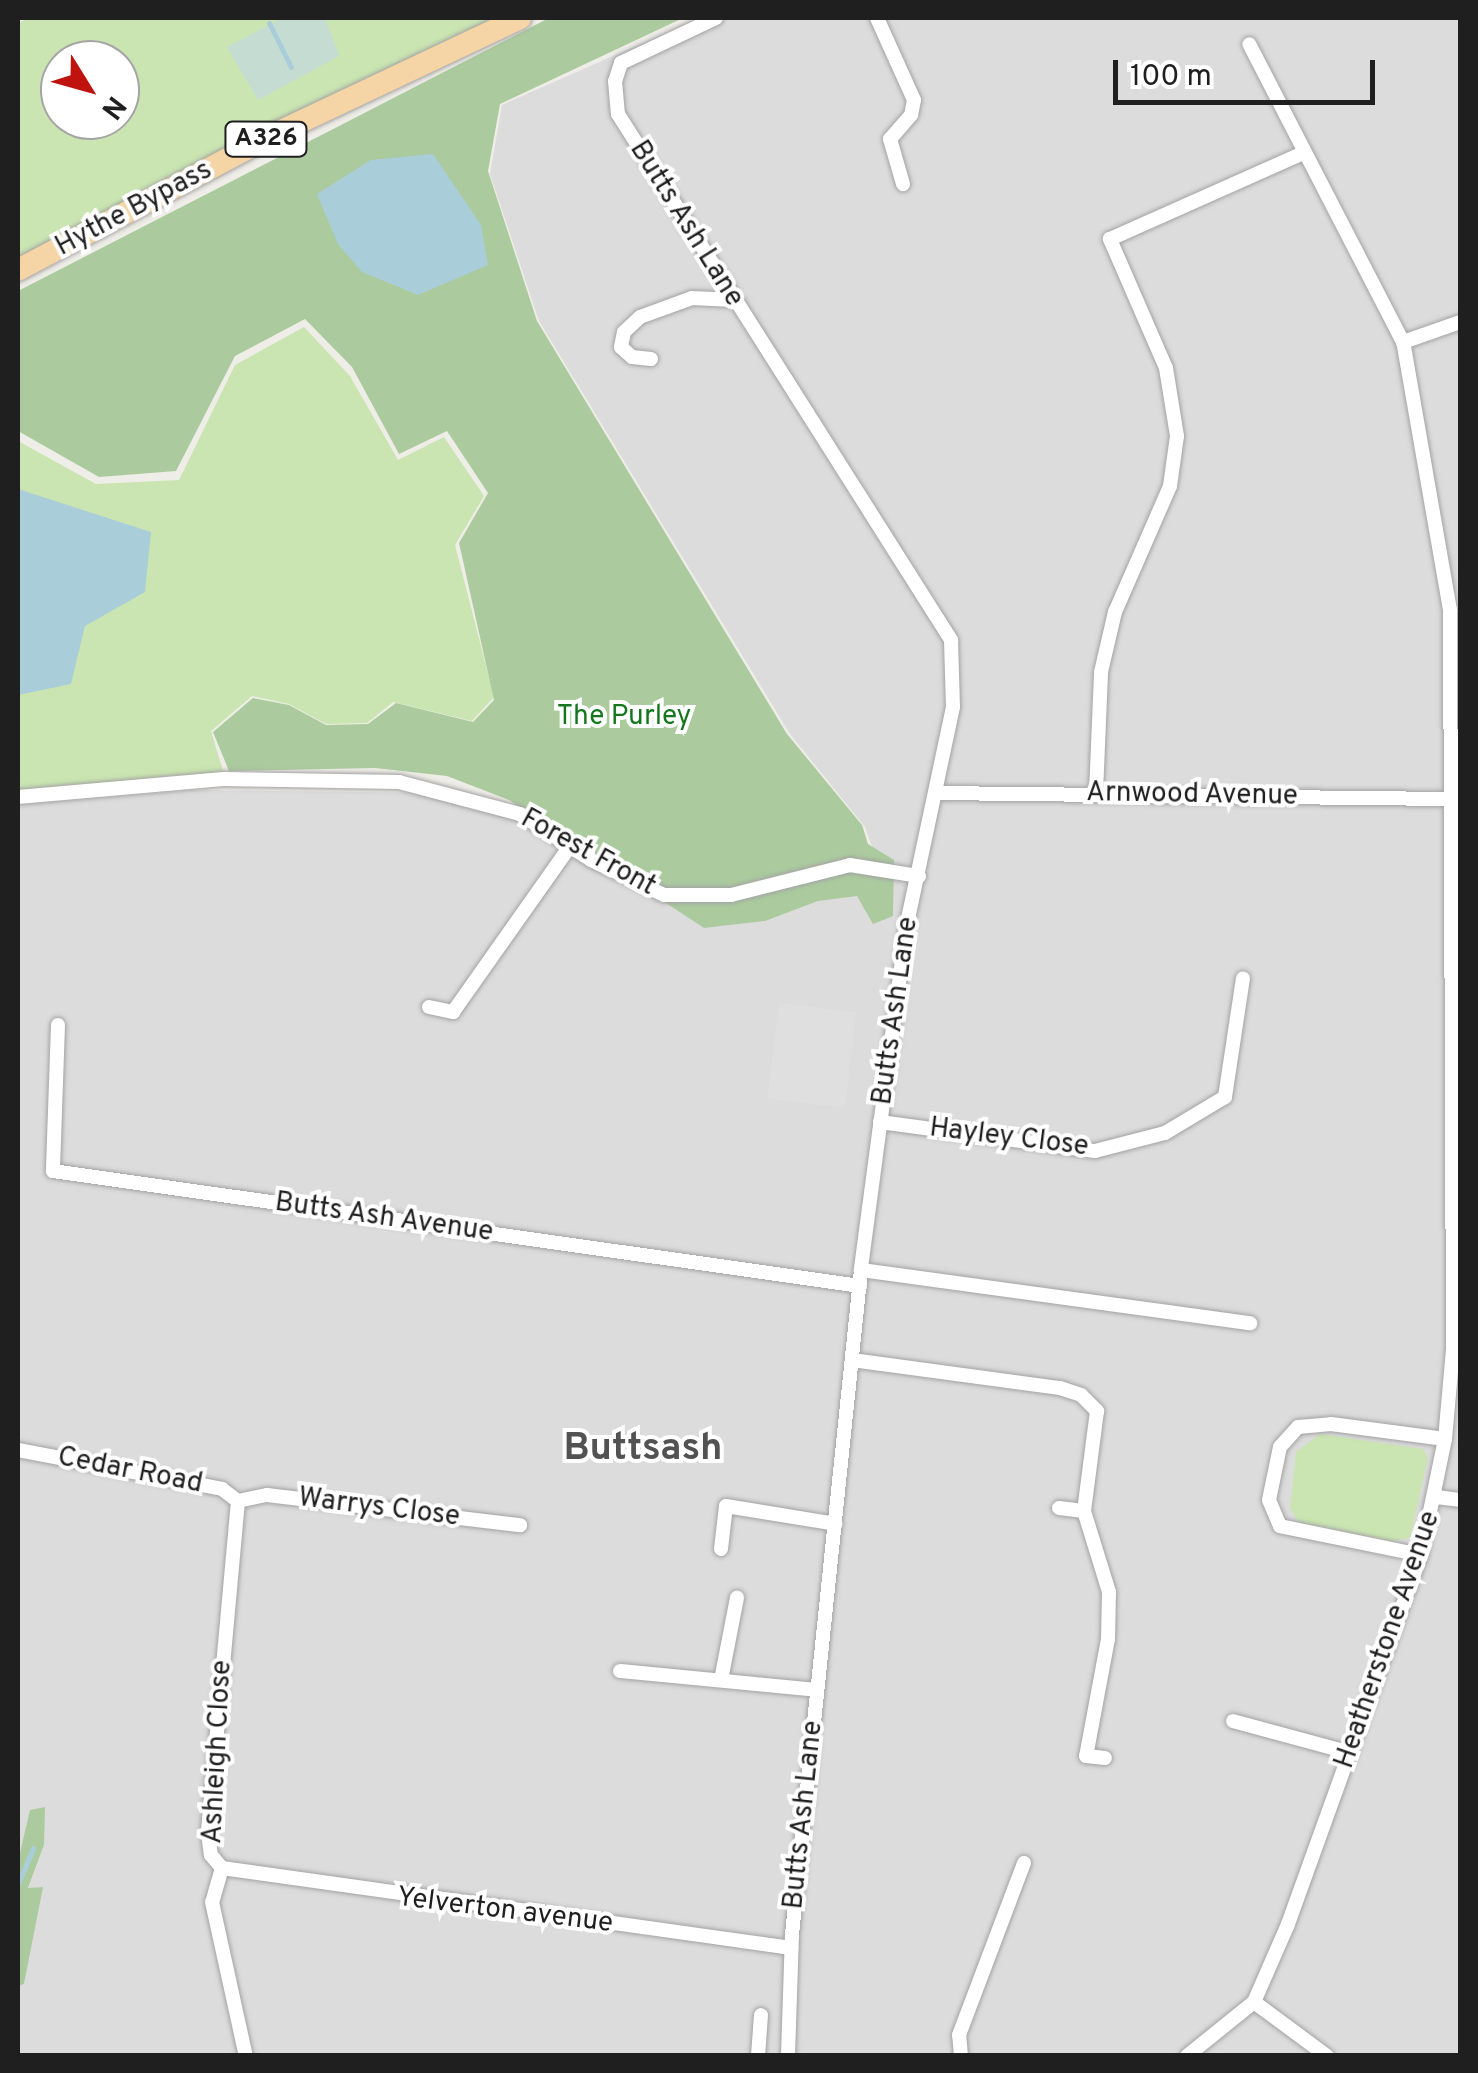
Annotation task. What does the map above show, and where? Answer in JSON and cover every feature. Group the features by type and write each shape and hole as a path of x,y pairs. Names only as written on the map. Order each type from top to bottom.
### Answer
{"main road":[{"name":"Hythe Bypass","path":"18,270 278,132 520,18"}],"street":[{"name":"Butts Ash Lane","path":"716,18 621,63 615,81 618,114 732,300 951,640 953,707 919,876 860,1278 790,1948 788,2056"},
{"path":"877,18 914,100 911,115 890,138 903,184"},
{"name":"Heatherstone Avenue","path":"1249,44 1403,342 1455,610 1448,799 1457,990 1453,1349 1436,1496 1420,1555 1351,1754 1254,2002"},
{"path":"1096,793 1102,672 1116,612 1170,486 1177,436 1166,368 1110,239 1303,153"},
{"path":"651,359 632,357 621,347 624,332 640,317 692,298 732,300"},
{"path":"1403,342 1460,322"},
{"name":"Forest Front","path":"18,797 223,779 400,782 520,814 644,888 687,897 731,894 850,865 919,876"},
{"name":"Arnwood Avenue","path":"935,793 1448,799"},
{"path":"429,1008 453,1012 570,846"},
{"name":"Hayley Close","path":"880,1122 1095,1151 1166,1133 1213,1109 1232,1078 1243,978"},
{"name":"Butts Ash Avenue","path":"58,1025 53,1171 860,1278"},
{"path":"860,1278 1250,1323"},
{"path":"852,1360 1081,1395 1096,1410 1084,1511 1109,1592 1108,1639 1086,1756 1105,1758"},
{"path":"1420,1555 1280,1526 1268,1500 1280,1447 1298,1427 1332,1424 1445,1438"},
{"name":"Cedar Road","path":"18,1450 222,1489 238,1500"},
{"name":"Warrys Close","path":"238,1500 267,1495 520,1525"},
{"path":"1436,1496 1460,1500"},
{"name":"Ashleigh Close","path":"238,1500 208,1832 222,1868 212,1902 246,2056"},
{"path":"721,1550 726,1506 836,1524"},
{"path":"1059,1508 1084,1511"},
{"path":"721,1680 737,1598"},
{"path":"620,1671 817,1690"},
{"path":"1233,1721 1351,1754"},
{"path":"961,2056 959,2035 1024,1863"},
{"name":"Yelverton avenue","path":"222,1868 790,1948"},
{"path":"1187,2056 1254,2002 1327,2056"},
{"path":"758,2056 761,2015"}],"shaded area":[{"path":"699,18 1460,18 1460,2055 18,2055 18,1986 24,1983 42,1887 28,1889 44,1845 30,1811 18,1861 18,804 194,790 440,793 523,820 620,884 739,914 872,847 865,827 790,734 539,321 490,174 502,105"},
{"path":"779,1003 856,1013 845,1108 767,1098"}],"green space":[{"path":"29,18 502,18 18,262 18,23"},
{"path":"282,18 325,18 339,56 258,100 227,47"},
{"name":"The Purley","path":"549,18 683,18 500,104 488,171 537,321 787,734 862,825 868,844 894,860 893,916 873,924 857,896 818,901 765,921 704,928 509,800 447,776 375,768 229,771 213,732 253,698 289,705 326,725 368,724 396,703 473,722 494,700 459,543 488,493 447,431 399,454 352,367 305,319 235,356 176,471 99,477 18,431 18,291"},
{"path":"304,327 350,376 398,460 444,437 484,496 455,545 494,697 472,721 393,702 367,723 326,724 289,704 252,696 211,731 224,774 18,792 18,441 96,484 179,480 235,365"},
{"path":"1320,1434 1423,1449 1428,1457 1410,1538 1392,1541 1299,1523 1290,1508 1296,1452"},
{"path":"45,1807 44,1845 28,1888 43,1887 24,1984 18,1986 18,1861 30,1810"}],"water":[{"path":"433,154 481,225 488,265 418,295 362,272 338,244 317,194 371,160"},
{"path":"18,489 151,532 145,592 85,626 71,684 18,695"}],"waterway":[{"path":"269,23 291,67"},
{"path":"18,1884 33,1848"}],"district":[{"name":"Buttsash","path":"643,1450"}]}
